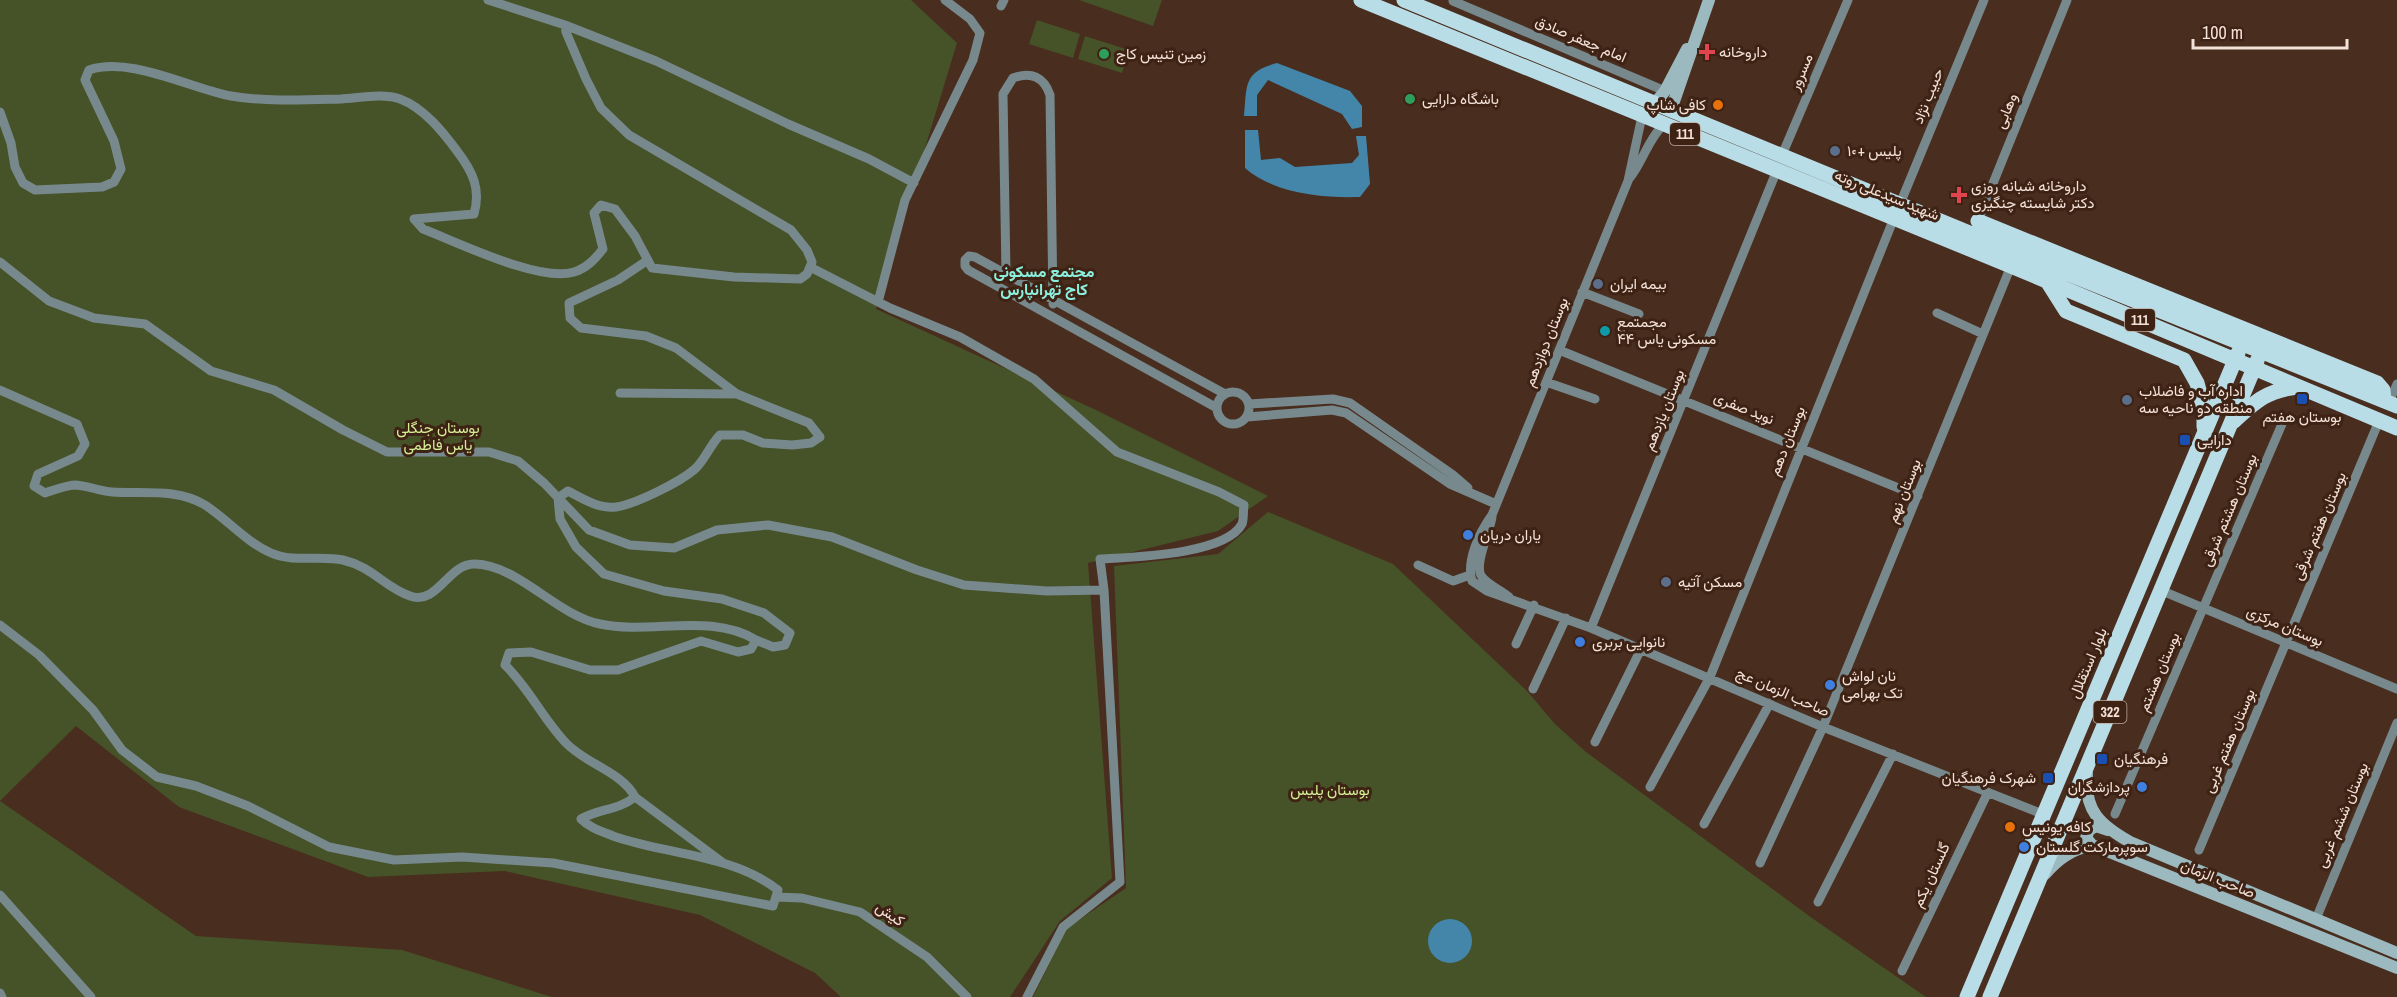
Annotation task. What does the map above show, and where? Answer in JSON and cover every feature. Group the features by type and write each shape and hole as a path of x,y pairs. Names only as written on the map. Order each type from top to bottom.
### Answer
{"main road":[{"name":"شهید سیدعلی روته","path":"1361,0 1777,170 1897,211 1975,227 2013,259 2046,280 2397,428"},
{"name":"شهید سیدعلی روته","path":"1404,0 1660,97 1671,110 1782,155 1897,211 2013,259 2059,270 2390,403"},
{"path":"1671,110 1709,0"},
{"path":"1660,97 1684,52 1692,44"},
{"path":"1975,227 2091,267 2377,383 2390,403"},
{"path":"2059,270 2091,267"},
{"path":"2046,280 2067,311 2184,360 2197,383 2204,409 2204,439"},
{"path":"2152,326 2172,354"},
{"name":"بلوار استقلال","path":"1967,997 2243,342"},
{"path":"2229,426 2259,398 2276,390 2298,387 2304,383 2308,369 2293,349"},
{"name":"322","path":"1990,997 2262,350"},
{"path":"2141,582 2160,590"},
{"path":"2127,618 2141,608 2145,613 2146,625"},
{"name":"صاحب الزمان","path":"2088,766 2085,794 2092,812 2108,830 2130,842 2397,953"},
{"path":"2036,884 2057,860 2076,849 2092,845 2086,838 2089,830 2096,826 2108,830"},
{"name":"صاحب الزمان","path":"2092,845 2397,968"}],"street":[{"path":"488,0 566,25 687,74 788,124 869,159 914,183"},
{"path":"878,302 902,210 973,60 980,33 970,19 945,0"},
{"name":"مسرور","path":"1782,155 1848,0"},
{"name":"حبیب نژاد","path":"1897,211 1984,0"},
{"name":"وهابی","path":"1975,227 2067,0"},
{"name":"امام جعفر صادق","path":"1453,1 1660,97"},
{"path":"0,112 11,143 15,167 23,183 35,190 102,187 114,182 121,169 114,141 84,80 89,70 100,66 119,66 149,72 232,96 273,99 400,99 440,128 475,179 478,198 474,214 414,219 423,229 532,270 558,274 575,272 591,263 603,249 594,213 601,205 615,209 652,268 684,274 772,279 800,279 807,274 812,262 807,250 790,230 629,135 602,108 586,79 566,32 566,25"},
{"path":"1006,274 1003,94 1013,78 1032,75 1041,79 1050,95 1055,301 1047,314"},
{"name":"بوستان دوازدهم","path":"1509,597 1481,576 1478,567 1490,530 1492,515 1628,181 1642,116"},
{"name":"بوستان دوازدهم","path":"1628,181 1637,170 1653,135 1663,125"},
{"name":"بوستان یازدهم","path":"1591,628 1777,170"},
{"name":"بوستان دهم","path":"1650,787 1710,677 1897,211"},
{"path":"1217,408 968,270 964,263 972,256 1225,394"},
{"name":"بوستان نهم","path":"1760,862 1823,727 2013,259"},
{"path":"558,498 568,491 594,505 615,507 643,498 696,468 709,447 720,435 743,435 763,443 792,445 811,443 820,437 809,423 737,394 676,348 646,336 581,328 570,318 569,303 618,280 648,260"},
{"path":"0,262 49,301 94,318 145,324 212,371 274,390 343,430 387,452 489,452 518,461 589,530 630,545 674,548 717,530 768,525 832,537 917,570 964,585 1047,591 1104,590"},
{"path":"810,267 878,302 960,338 1034,379 1117,452 1244,505 1242,523 1228,538 1169,555 1100,559 1104,590 1120,882 1064,927 1027,997"},
{"path":"1582,292 1639,314"},
{"path":"1937,313 1983,334"},
{"name":"نوید صفری","path":"1559,350 1801,446 1918,496"},
{"path":"1546,382 1595,399"},
{"path":"2390,403 2397,384"},
{"path":"0,390 77,424 85,444 78,456 38,474 34,486 45,493 75,485 111,492 182,495 204,504 262,549 283,558 340,559 367,567 397,591 412,598 429,596 458,567 475,564 498,568 522,581 552,604 599,624 625,627 719,627 743,632 773,647 785,645 790,633 764,613 722,599 664,591 604,574 576,547 560,519 558,498"},
{"path":"1247,417 1249,404 1242,394 1233,392 1225,394 1219,400 1217,408 1219,416 1228,424 1237,424 1247,417 1332,410 1346,413 1450,484 1496,504"},
{"path":"620,393 737,394"},
{"path":"1249,404 1333,399 1350,403 1454,475 1472,492"},
{"name":"بوستان هفتم شرقی","path":"2286,643 2379,421"},
{"name":"بوستان هشتم شرقی","path":"2203,608 2282,424"},
{"name":"بوستان دوازدهم","path":"1470,575 1468,569 1485,525 1492,515"},
{"path":"1418,565 1453,581 1470,575 1472,581 1487,591 1509,597"},
{"name":"بوستان مرکزی","path":"2160,590 2397,689"},
{"name":"صاحب الزمان عج","path":"1509,597 1591,628 1823,727 2045,815"},
{"path":"1516,644 1534,605"},
{"name":"بوستان هشتم","path":"2115,814 2203,608"},
{"path":"1533,689 1566,618"},
{"name":"کیش","path":"0,625 39,655 93,710 122,750 157,777 196,786 248,806 329,847 394,860 462,857 553,863 773,906 776,897 801,898 860,912 927,957 967,997"},
{"path":"728,866 635,797 629,785 602,770 566,743 505,665 509,653 531,652 590,670 618,670 701,641 738,652 751,649 756,640"},
{"name":"بوستان هفتم غربی","path":"2199,850 2286,643"},
{"path":"1595,742 1641,649"},
{"path":"1704,824 1770,703"},
{"name":"بوستان ششم غربی","path":"2316,919 2397,723"},
{"path":"1818,902 1893,754"},
{"name":"گلستان یکم","path":"1902,971 1988,792"},
{"path":"635,797 623,807 591,813 580,819 588,826 632,842 759,875 778,890 776,897"},
{"path":"0,895 91,997"}],"green space":[{"name":"بوستان جنگلی یاس فاطمی","path":"0,0 911,0 957,43 876,309 1096,410 1268,496 1218,531 1088,563 1112,878 1060,921 1010,997 841,997 815,973 700,915 505,871 368,877 179,807 76,726 0,801"},
{"path":"1079,0 1162,0 1153,26"},
{"name":"زمین تنیس کاج","path":"1037,20 1080,34 1073,58 1029,44"},
{"name":"زمین تنیس کاج","path":"1085,36 1129,50 1122,73 1078,59"},
{"name":"بوستان پلیس","path":"1268,512 1393,564 1527,691 1555,724 1586,752 1812,918 1926,997 1033,997 1067,928 1126,888 1114,566 1218,554"},
{"path":"0,801 196,936 402,950 552,997 0,997"}],"water":[{"path":"1277,63 1350,91 1362,106 1362,127 1352,129 1342,114 1268,80 1257,95 1257,116 1244,116 1247,88 1252,76"},
{"path":"1245,130 1258,130 1261,160 1280,158 1295,167 1352,163 1359,155 1356,136 1366,136 1370,184 1360,197 1345,197 1300,193 1270,184 1245,168"},
{"path":"1450,919 1465,926 1472,941 1465,956 1450,963 1435,956 1428,941 1435,926"}],"place":[{"name":"داروخانه","path":"1707,52"},
{"name":"زمین تنیس کاج","path":"1104,54"},
{"name":"باشگاه دارایی","path":"1410,99"},
{"name":"کافی شاپ","path":"1718,105"},
{"name":"پلیس +۱۰","path":"1835,151"},
{"name":"داروخانه شبانه روزی دکتر شایسته چنگیزی","path":"1959,195"},
{"name":"بیمه ایران","path":"1598,284"},
{"name":"مجمتمع مسکونی یاس ۴۴","path":"1605,331"},
{"name":"بوستان هفتم","path":"2302,399"},
{"name":"اداره آب و فاضلاب منطقه دو ناحیه سه","path":"2127,400"},
{"name":"دارایی","path":"2185,440"},
{"name":"یاران دریان","path":"1468,535"},
{"name":"مسکن آتیه","path":"1666,582"},
{"name":"نانوایی بربری","path":"1580,642"},
{"name":"نان‌ لواش‌ تک‌ بهرامی","path":"1830,685"},
{"name":"فرهنگیان","path":"2102,759"},
{"name":"شهرک فرهنگیان","path":"2048,778"},
{"name":"پردازشگران","path":"2142,787"},
{"name":"کافه یونیس","path":"2010,827"},
{"name":"سوپرمارکت گلستان","path":"2024,847"}],"district":[{"name":"مجتمع مسکونی کاج تهرانپارس","path":"1044,280"}]}
